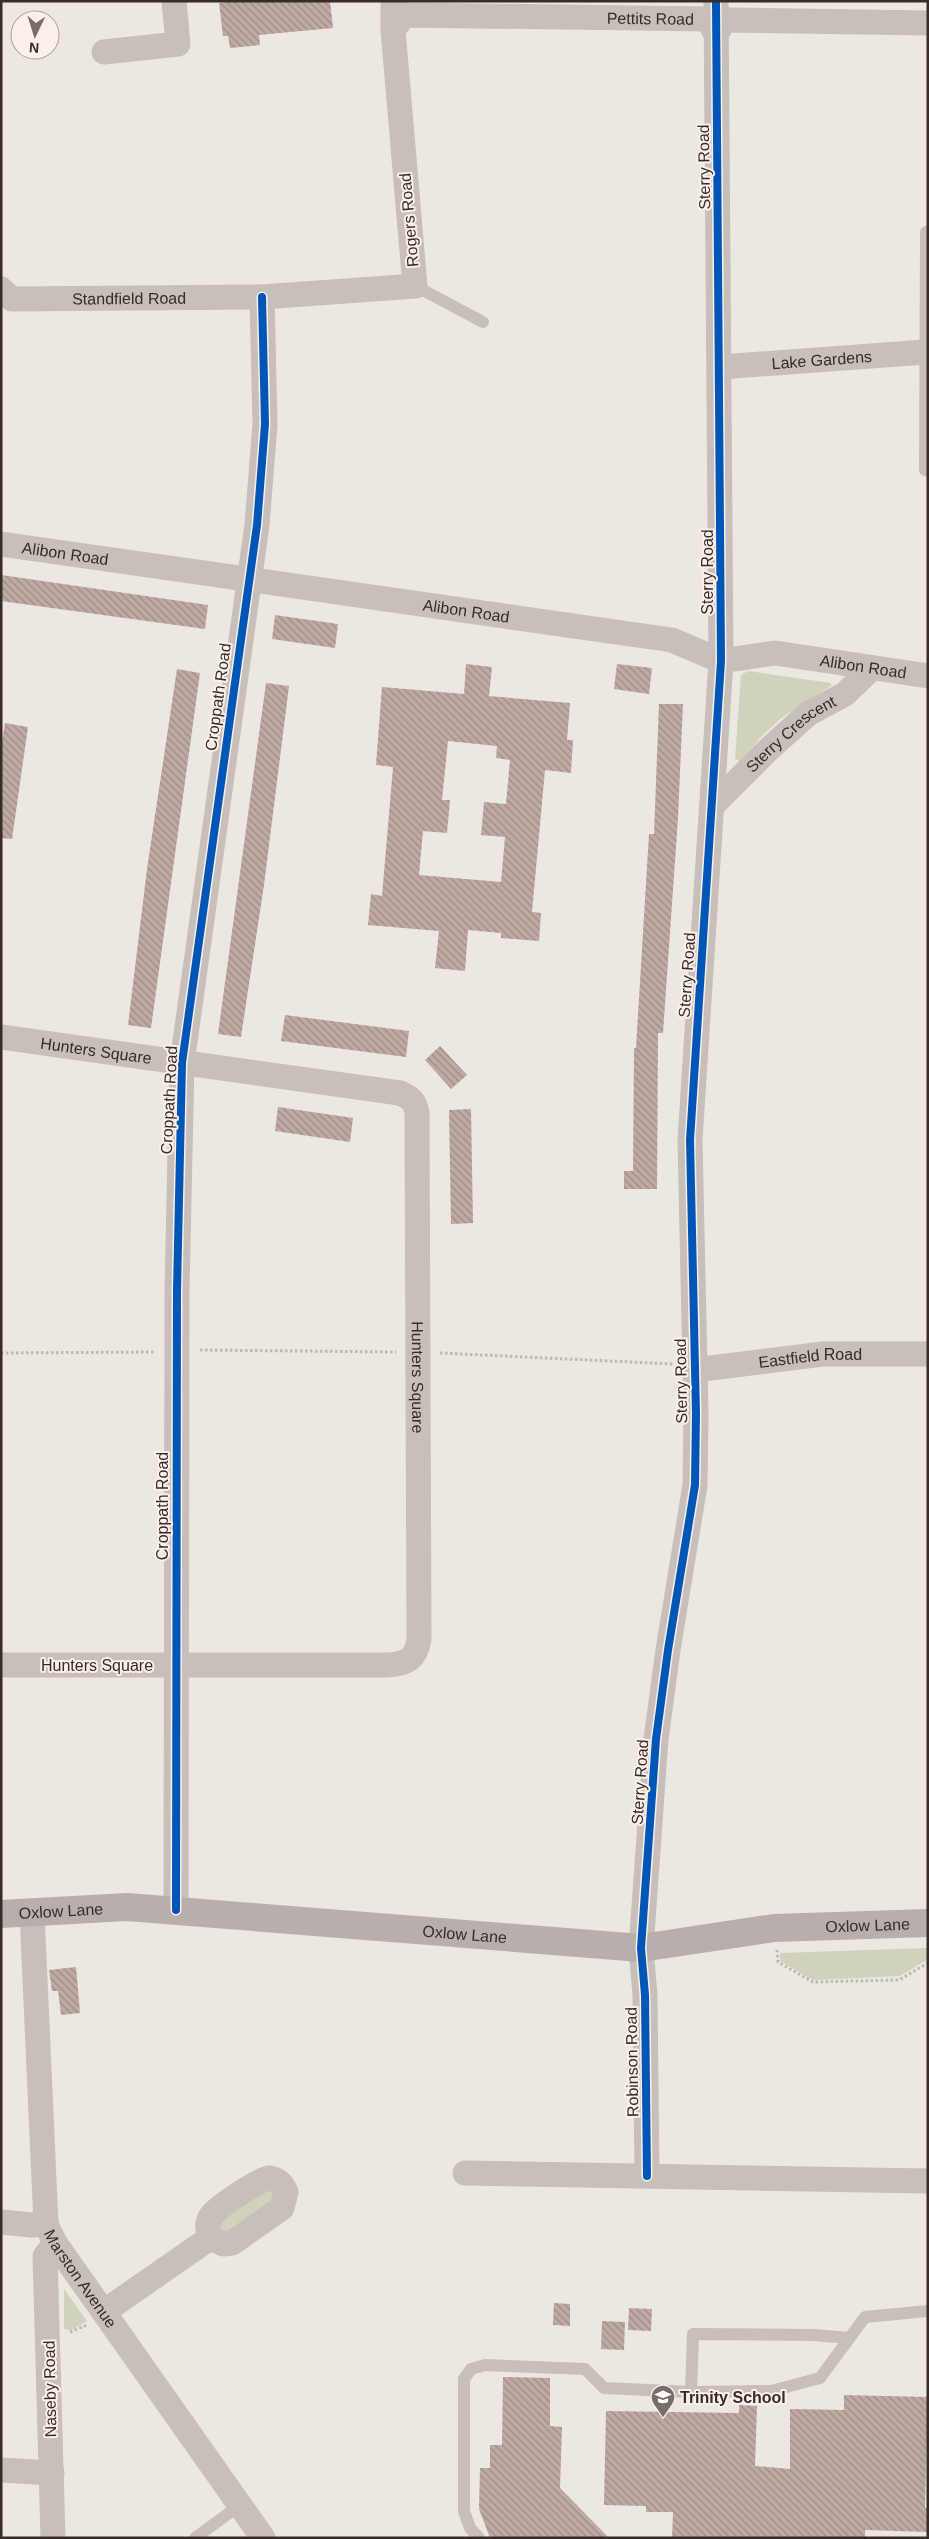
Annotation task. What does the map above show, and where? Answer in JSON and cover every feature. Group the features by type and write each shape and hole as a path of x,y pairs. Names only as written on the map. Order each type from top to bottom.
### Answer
{"street":[{"path":"104,52 178,44 174,1"},
{"name":"Rogers Road","path":"262,297 415,286 393,30 393,1"},
{"name":"Sterry Road","path":"641,1948 656,1739 668,1650 695,1485 695,1368 690,1140 714,805 721,661 716,1"},
{"name":"Pettits Road","path":"393,30 404,15 708,19 716,34 725,20 928,23"},
{"name":"Standfield Road","path":"1,289 12,299 262,297"},
{"name":"Croppath Road","path":"176,1910 177,1351 182,1063 257,525 265,424 262,297"},
{"name":"Lake Gardens","path":"720,367 925,352"},
{"name":"Alibon Road","path":"1,544 672,640 721,661 775,653 928,676"},
{"name":"Sterry Crescent","path":"714,805 768,750 808,714 845,694 872,668"},
{"name":"Hunters Square","path":"1,1037 400,1093 410,1097 416,1103 418,1113 419,1638 418,1649 412,1658 403,1664 387,1666 1,1665"},
{"name":"Eastfield Road","path":"695,1368 822,1354 928,1354"},
{"name":"Oxlow Lane","path":"1,1914 127,1907 641,1948 774,1928 928,1923"},
{"name":"Marston Avenue","path":"32,1913 51,2234 263,2538"},
{"name":"Robinson Road","path":"641,1948 645,1995 647,2176"},
{"path":"465,2173 928,2181"},
{"path":"1,2222 32,2225 51,2234"},
{"name":"Naseby Road","path":"51,2234 45,2256 49,2331 53,2538"},
{"path":"105,2311 210,2238"},
{"path":"1,2470 52,2473"}],"lane":[{"path":"925,470 926,232"},
{"path":"415,286 483,322"},
{"path":"480,2538 470,2528 464,2512 464,2379 471,2369 481,2365 585,2369 604,2388 691,2392 771,2392 820,2378 865,2317 928,2311"},
{"path":"691,2392 693,2334 760,2334 849,2338"},
{"path":"195,2538 240,2505"}],"path":[{"path":"1,1352 418,1352 695,1368"},
{"path":"774,1928 778,1962 813,1982 899,1980 928,1963"},
{"path":"49,2331 77,2331 105,2311"}],"green space":[{"path":"748,671 830,683 832,685 780,719 760,738 741,762 735,759 741,675"},
{"path":"928,1948 928,1959 900,1976 813,1980 780,1961 780,1953"},
{"path":"268,2186 278,2198 230,2234 221,2234 217,2223"},
{"path":"64,2289 87,2321 72,2330 64,2329"}],"building":[{"path":"233,1 330,1 333,28 259,35 260,45 230,48 228,36 223,36 219,3"},
{"path":"1,575 208,605 205,629 1,601"},
{"path":"275,615 338,624 335,648 272,639"},
{"path":"466,664 492,667 489,696 570,703 567,740 573,740 571,773 545,770 532,912 541,913 539,941 501,938 501,933 468,930 465,971 435,968 439,931 368,925 371,894 382,896 393,767 376,765 382,687 464,694","holes":["448,741 497,746 496,758 510,760 506,804 484,802 481,835 505,837 501,882 419,875 423,831 447,833 450,800 442,800"]},
{"path":"617,664 652,668 649,694 614,689"},
{"path":"177,669 200,673 151,1028 128,1025 147,869"},
{"path":"266,683 289,686 264,885 241,1037 218,1034"},
{"path":"659,704 683,704 678,818 663,1033 658,1033 657,1189 624,1189 624,1171 633,1171 634,1048 636,1048 649,834 654,834"},
{"path":"5,723 28,727 12,839 1,838 1,748"},
{"path":"285,1015 409,1031 406,1057 281,1041"},
{"path":"440,1046 467,1075 451,1089 425,1060"},
{"path":"278,1107 353,1118 350,1142 275,1131"},
{"path":"471,1109 473,1223 451,1224 449,1110"},
{"path":"76,1967 80,2013 61,2015 58,1991 52,1991 49,1970"},
{"path":"554,2303 570,2304 570,2326 553,2325"},
{"path":"629,2308 652,2309 651,2331 628,2330"},
{"path":"602,2321 625,2322 624,2350 601,2349"},
{"path":"503,2377 550,2378 550,2426 562,2427 560,2488 609,2538 490,2538 479,2509 480,2468 490,2468 490,2445 502,2445"},
{"path":"844,2395 928,2397 925,2508 928,2508 928,2532 865,2530 865,2538 672,2538 673,2512 646,2512 646,2506 604,2505 606,2411 739,2413 739,2405 757,2406 755,2466 790,2469 790,2409 844,2410"}],"cycle path":[{"path":"647,2176 645,1995 641,1948 656,1739 668,1650 695,1485 696,1414 690,1140 721,661 716,1"},
{"path":"176,1910 177,1290 182,1063 257,525 265,424 262,297"}],"place":[{"name":"Trinity School","path":"663,2418"}]}
